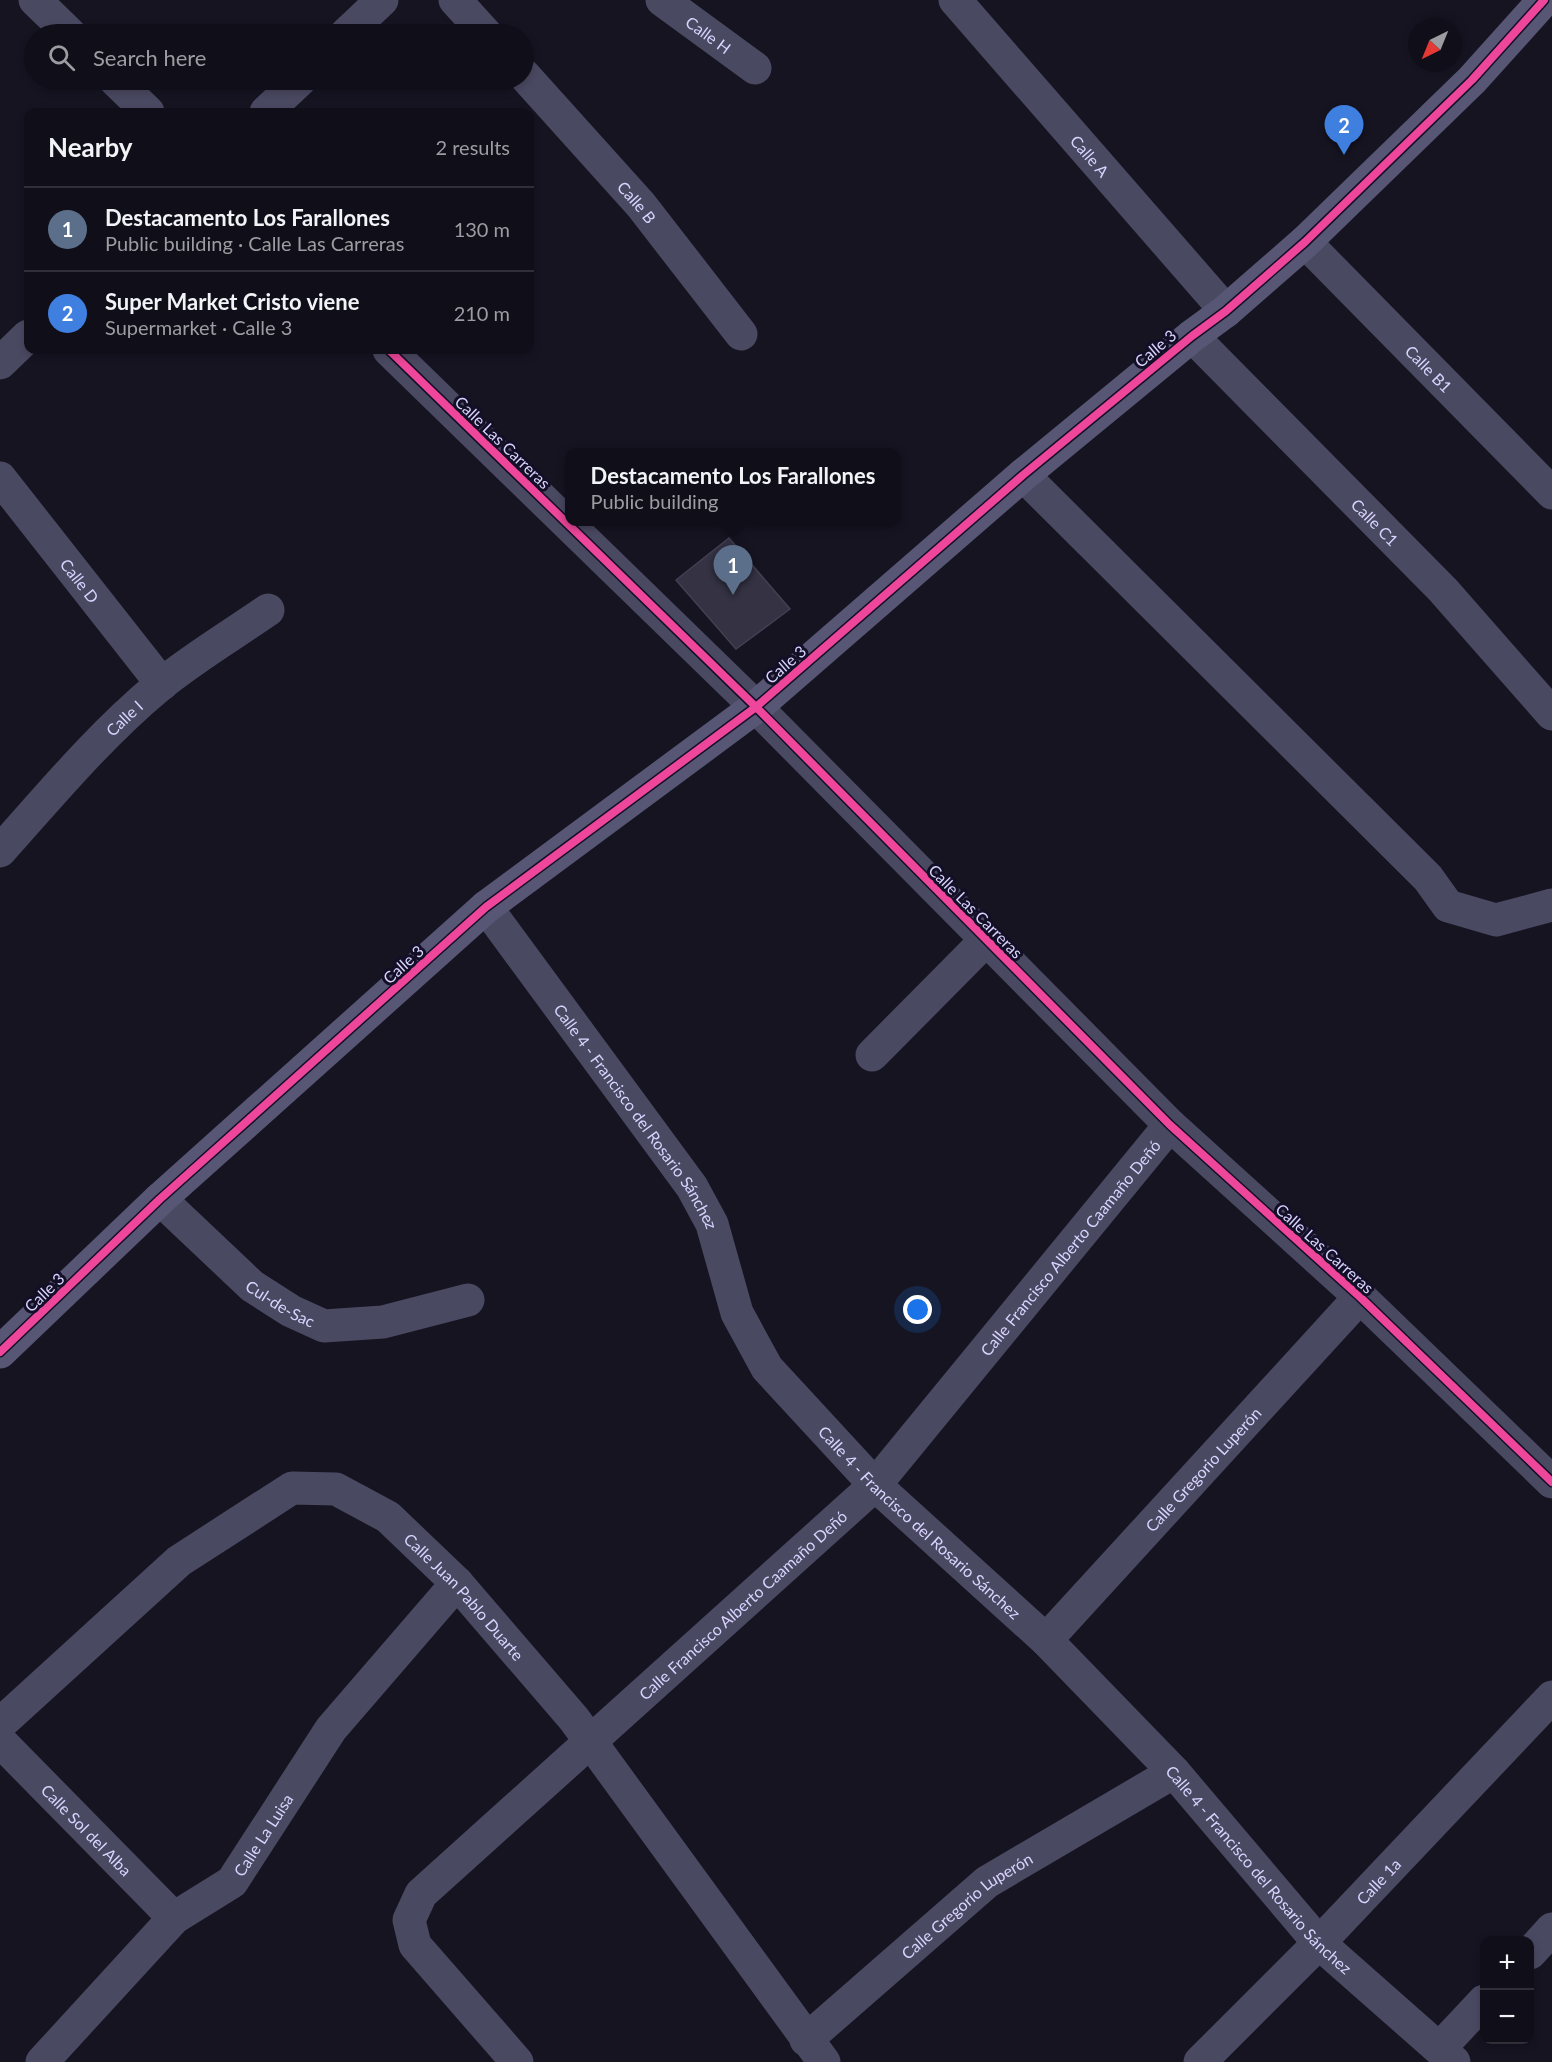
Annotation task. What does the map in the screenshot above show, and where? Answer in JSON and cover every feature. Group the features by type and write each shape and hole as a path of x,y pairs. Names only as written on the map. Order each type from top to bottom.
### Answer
{"street":[{"path":"35,0 60,24"},
{"path":"357,24 382,0"},
{"name":"Calle H","path":"662,0 755,68"},
{"name":"Calle A","path":"955,0 1226,311"},
{"name":"Calle 3","path":"0,1352 160,1199 486,907 756,707 1023,475 1192,336 1226,311 1305,242 1472,80 1544,0"},
{"path":"459,1 478,24"},
{"name":"Calle B","path":"534,86 641,205 741,334"},
{"path":"125,90 144,108"},
{"path":"270,108 289,90"},
{"name":"Calle B1","path":"1305,242 1552,494"},
{"name":"Calle C1","path":"1192,336 1443,590 1552,714"},
{"path":"0,363 24,340"},
{"name":"Calle Las Carreras","path":"393,354 565,521"},
{"path":"1023,475 1428,878 1448,906 1496,920 1552,905"},
{"name":"Calle D","path":"0,478 162,684"},
{"name":"Calle Las Carreras","path":"570,526 756,707 1170,1125 1360,1297 1552,1482"},
{"name":"Calle I","path":"0,851 91,750 162,684 268,610"},
{"name":"Calle 4 - Francisco del Rosario Sánchez","path":"486,907 692,1187 712,1224 736,1313 767,1368 875,1485 1046,1640 1174,1772 1319,1943 1447,2055"},
{"path":"872,1055 986,940"},
{"name":"Calle Francisco Alberto Caamaño Deñó","path":"517,2062 415,1945 409,1920 421,1894 875,1485 1170,1125"},
{"name":"Cul-de-Sac","path":"160,1199 252,1286 291,1311 324,1326 383,1322 468,1300"},
{"name":"Calle Gregorio Luperón","path":"1046,1640 1360,1297"},
{"name":"Calle Juan Pablo Duarte","path":"0,1724 179,1561 292,1488 336,1490 388,1516 457,1583 574,1719 815,2051"},
{"name":"Calle La Luisa","path":"42,2062 174,1918 232,1882 331,1729 457,1583"},
{"name":"Calle 1a","path":"1200,2062 1319,1943 1552,1697"},
{"name":"Calle Sol del Alba","path":"0,1741 174,1918"},
{"name":"Calle Gregorio Luperón","path":"815,2051 987,1882 1174,1772"},
{"path":"1534,1949 1552,1929"},
{"path":"1447,2055 1480,2008"}],"building":[{"path":"729,538 790,609 736,649 676,580"}],"cycle path":[{"path":"0,1352 160,1199 486,907 756,707 1023,475 1192,336 1226,311 1305,242 1472,80 1544,0"},
{"path":"393,354 565,521"},
{"path":"570,526 756,707 1170,1125 1360,1297 1552,1482"}],"place":[{"name":"Super Market Cristo viene","path":"1344,155"},
{"name":"Destacamento Los Farallones","path":"733,595"}]}
